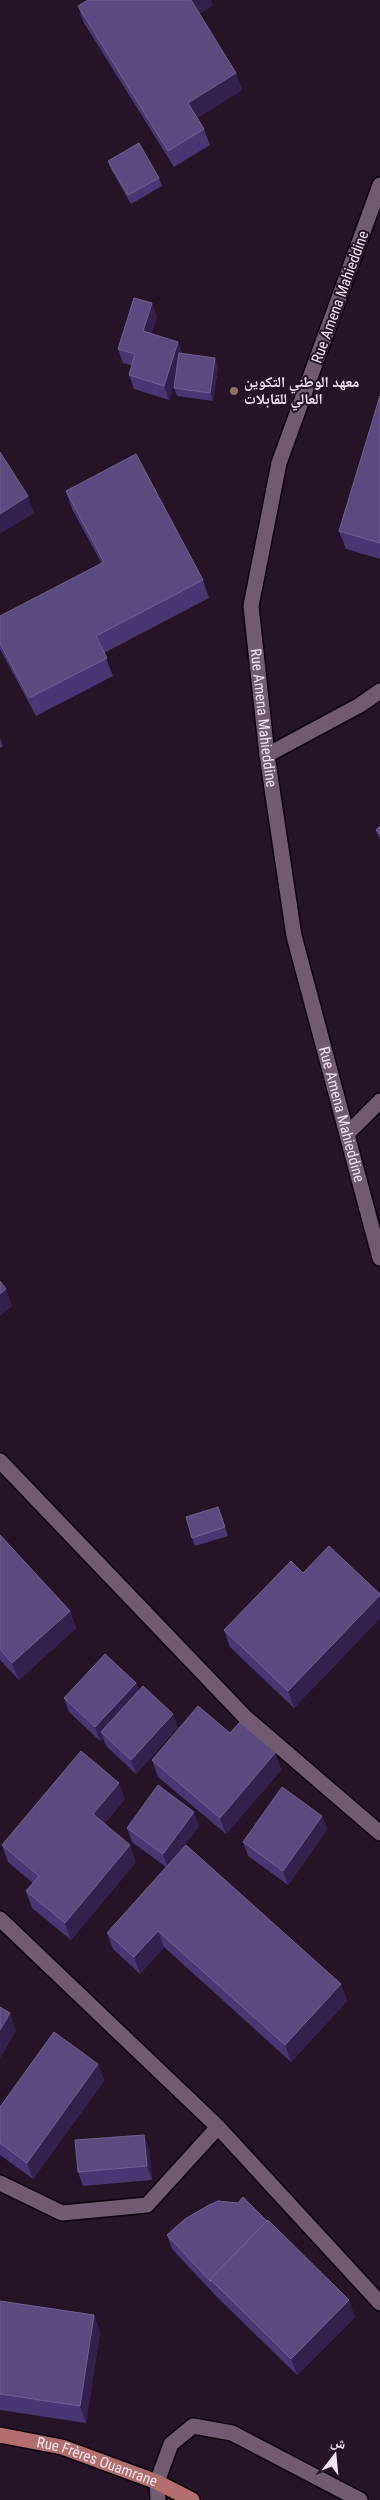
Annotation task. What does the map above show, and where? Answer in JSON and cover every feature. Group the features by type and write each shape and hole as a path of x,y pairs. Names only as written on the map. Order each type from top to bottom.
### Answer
{"main road":[{"name":"Rue Frères Ouamrane","path":"0,2435 62,2446 157,2482 192,2500"}],"street":[{"name":"Rue Amena Mahieddine","path":"380,185 279,463 251,606 267,755 294,936 380,1258"},
{"path":"267,755 360,705 380,691"},
{"path":"347,1134 380,1100"},
{"path":"0,1460 245,1717 380,1832"},
{"path":"0,1918 218,2127 380,2303"},
{"path":"0,2183 62,2213 147,2205 218,2127"},
{"path":"158,2500 157,2482 171,2444 193,2426 232,2433 360,2500"}],"building":[{"path":"88,0 191,0 236,73 188,103 204,129 168,151 78,6"},
{"path":"139,143 159,178 128,195 108,161"},
{"path":"134,298 152,303 143,331 178,342 164,386 129,375 135,354 118,349"},
{"path":"179,353 215,358 210,393 174,388"},
{"path":"380,396 380,543 339,531"},
{"path":"0,452 28,496 0,514"},
{"path":"136,454 203,580 96,636 107,658 29,698 0,643 0,616 104,562 66,491"},
{"path":"380,826 380,834 376,830"},
{"path":"0,1281 6,1289 0,1294"},
{"path":"218,1507 225,1527 192,1538 186,1517"},
{"path":"0,1535 70,1611 12,1663 0,1649"},
{"path":"329,1546 380,1595 288,1691 224,1630 291,1561 303,1573"},
{"path":"105,1654 136,1683 95,1727 64,1698"},
{"path":"143,1686 173,1714 131,1760 101,1732"},
{"path":"198,1706 230,1733 240,1722 275,1753 220,1818 152,1760"},
{"path":"81,1751 119,1783 93,1814 130,1845 65,1923 26,1891 39,1876 2,1845"},
{"path":"158,1785 194,1812 163,1854 127,1828"},
{"path":"282,1787 322,1816 283,1871 243,1842"},
{"path":"186,1845 341,1984 285,2045 158,1931 134,1957 107,1933"},
{"path":"0,2007 10,2013 0,2030"},
{"path":"54,2032 98,2064 27,2163 0,2143 0,2107"},
{"path":"144,2135 147,2166 78,2172 75,2140"},
{"path":"243,2197 267,2221 210,2279 211,2282 167,2235 185,2219 209,2205 218,2201 238,2203"},
{"path":"268,2220 349,2300 291,2359 210,2279"},
{"path":"0,2301 94,2315 80,2406 0,2394"}],"place":[{"name":"معهد الوطني التكوين العالي للقابلات","path":"234,391"}]}
